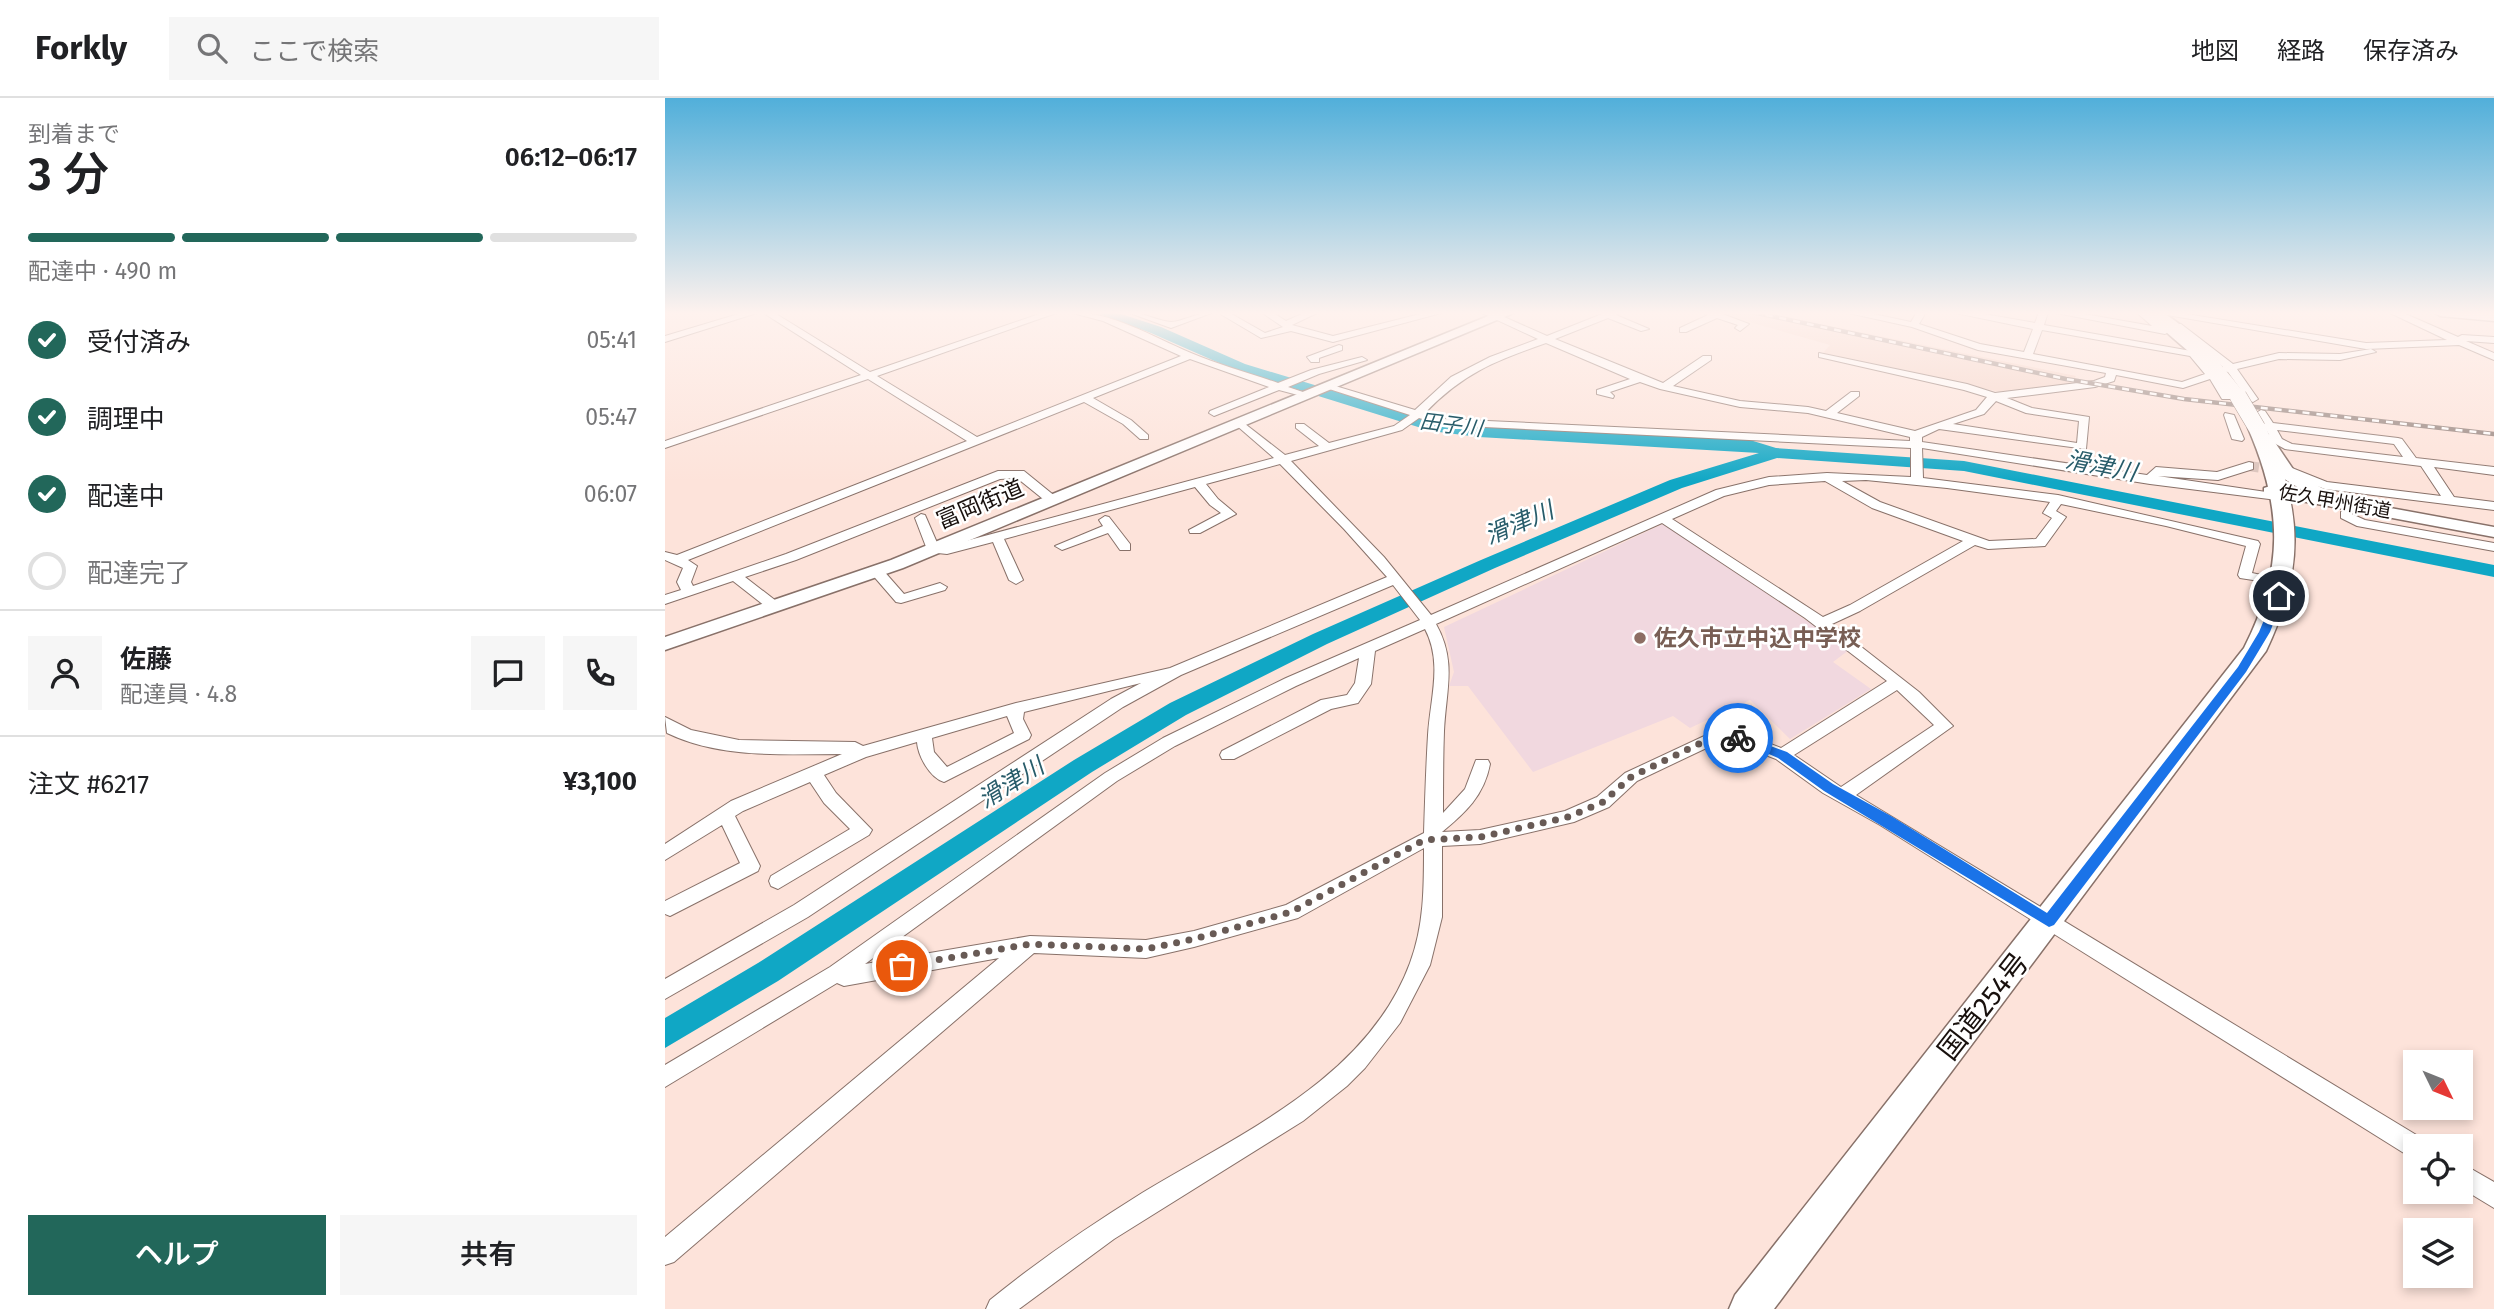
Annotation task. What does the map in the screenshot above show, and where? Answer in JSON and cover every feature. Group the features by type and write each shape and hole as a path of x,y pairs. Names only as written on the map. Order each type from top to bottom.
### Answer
{"highway":[{"path":"2219,369 2239,397"},
{"name":"国道254号","path":"1749,1309 2242,669 2273,613 2284,575 2287,548 2278,498 2255,427 2239,397"}],"main road":[{"name":"富岡街道","path":"665,644 877,572 1316,392 1360,369"},
{"path":"2255,427 2270,443 2289,475 2303,486 2334,498 2406,514"},
{"name":"佐久甲州街道","path":"2278,498 2406,514 2494,532"},
{"name":"佐久甲州街道","path":"2278,498 2494,538"}],"street":[{"path":"859,369 976,440"},
{"path":"665,445 889,369"},
{"path":"671,558 1159,369"},
{"path":"1227,369 1282,388 1316,392 1416,416 1475,425 1915,442 2278,498"},
{"path":"1214,413 1298,380 1348,369"},
{"path":"921,518 933,549 947,550 1282,461 1402,426 1455,379 1479,369"},
{"path":"1614,369 1664,387 1740,404 1792,407 1891,429 1915,442"},
{"path":"1664,387 1691,369"},
{"path":"1884,369 1967,387 1994,396 2029,425 2082,447 2085,419 2029,425 1938,425"},
{"path":"2098,369 2183,385 2214,375"},
{"path":"2208,369 2239,397"},
{"path":"2229,369 2239,397"},
{"path":"1915,442 1938,425 1980,412 1994,396 2087,386 2110,379 2112,371"},
{"path":"1601,392 1639,379"},
{"path":"1828,415 1855,394"},
{"path":"1085,398 1127,422 1144,437"},
{"path":"2229,415 2289,447 2494,471"},
{"path":"1891,429 1903,419"},
{"path":"999,1309 1091,1241 1228,1156 1330,1085 1355,1063 1393,1016 1425,950 1433,908 1437,709 1443,666 1438,640 1429,622 1394,580 1282,461 1240,423"},
{"path":"1300,426 1327,447"},
{"path":"2255,427 2398,441 2412,461"},
{"path":"1915,442 1917,481"},
{"path":"2289,447 2298,473 2338,491 2494,506"},
{"path":"2425,463 2450,500"},
{"path":"2150,480 2156,471 2218,477 2249,466"},
{"path":"665,600 1003,474 1020,474 1052,500"},
{"path":"665,1077 837,973 1111,777 1215,717 1663,518 1745,486 1803,477 1917,481 2058,499 2164,520 2253,544 2245,575 2261,579"},
{"path":"1833,478 1876,505 1991,546 2036,545 2060,517 2049,513 2058,499"},
{"path":"1195,530 1230,514 1214,502 1198,482"},
{"path":"1098,509 1125,547"},
{"path":"2345,515 2362,523 2494,547"},
{"path":"1663,518 1822,623 1945,726 1844,794"},
{"path":"1062,546 1111,528"},
{"path":"997,537 1016,580"},
{"path":"1822,623 1855,608 1974,540"},
{"path":"671,558 690,566 684,582 688,591"},
{"path":"877,572 901,599 940,587"},
{"path":"735,576 775,607"},
{"path":"665,990 801,911 1075,729 1176,671 1394,580"},
{"path":"1228,755 1327,704 1352,699 1363,684 1369,647"},
{"path":"665,853 748,800 860,753 1016,708 1152,674 1176,671"},
{"path":"1783,755 1896,683"},
{"path":"924,735 926,753 944,776 1023,735 1015,719 1016,708"},
{"path":"666,726 732,745 786,751 855,748 860,753"},
{"path":"1434,833 1481,837 1568,817 1603,802 1631,777 1715,737 1739,738 1783,755 1829,788 1844,794 2403,1140"},
{"path":"837,973 844,977 1030,944 1146,949 1194,939 1291,912 1434,833 1457,811 1480,778 1482,764"},
{"path":"778,881 863,830 830,798 814,774"},
{"path":"670,908 751,866 725,814"},
{"path":"665,1253 1030,944"},
{"path":"2473,1183 2494,1196"}],"shaded area":[{"path":"1890,369 2039,369 2076,376 2070,385 2000,392"},
{"name":"佐久市立中込中学校","path":"1665,523 1849,650 1833,662 1871,689 1790,739 1750,700 1690,728 1673,716 1533,772 1468,686 1449,686 1454,672 1444,627"}],"waterway":[{"name":"田子川","path":"1245,369 1431,426 1479,432 1750,445 1770,451"},
{"name":"滑津川","path":"665,1034 768,972 1083,766 1178,709 1320,639 1488,564 1676,484 1776,453 1964,466 2494,571"}],"tunnel":[{"path":"2249,466 2283,471"}],"railway":[{"path":"2017,369 2184,399 2494,434"}],"way so far":[{"path":"902,966 1030,944 1146,949 1194,939 1291,912 1424,840 1481,837 1568,817 1603,802 1631,777 1703,742 1725,735 1738,738"}],"place":[{"name":"佐久市立中込中学校","path":"1640,638"}],"route":[{"path":"1738,738 1783,755 1829,788 1844,794 2049,921 2242,669 2265,632 2279,596"}]}
